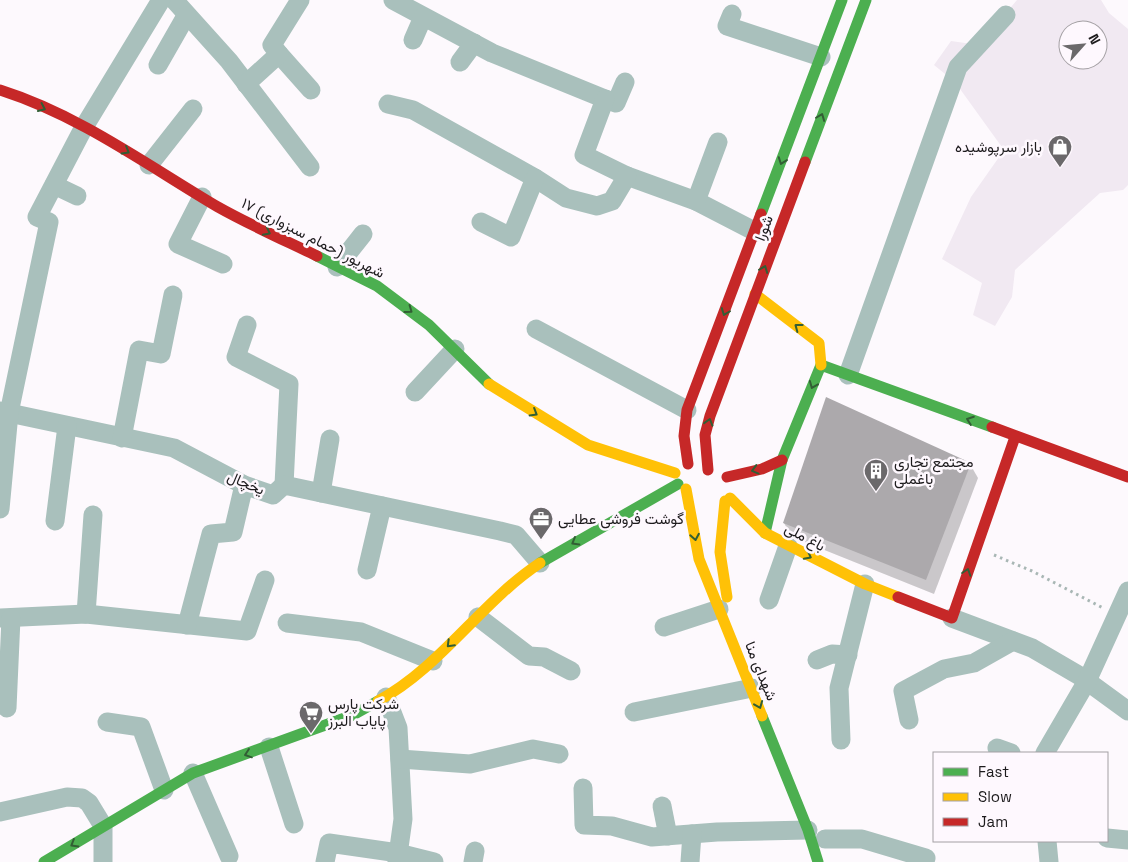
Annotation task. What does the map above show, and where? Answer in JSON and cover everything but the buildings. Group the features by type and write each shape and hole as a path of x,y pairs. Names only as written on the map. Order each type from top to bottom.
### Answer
{"street":[{"path":"0,509 5,412 48,222 37,217 84,127 161,0"},
{"path":"174,0 186,16 229,61 310,167"},
{"path":"300,0 272,45 311,90"},
{"path":"393,0 492,53 616,103 624,82"},
{"name":"شورا","path":"688,464 684,436 687,410 756,232 842,0"},
{"name":"شورا","path":"708,470 705,435 755,294 866,0"},
{"path":"732,14 727,26 821,57"},
{"path":"848,376 958,67 1006,15"},
{"path":"158,65 186,16"},
{"path":"413,40 423,17"},
{"path":"460,62 474,43"},
{"path":"246,84 279,54"},
{"name":"۱۷ شهریور (حمام سبزواری)","path":"0,90 16,95 84,127 202,197 377,286 429,325 493,388 588,445 680,482 701,494"},
{"path":"605,99 584,155 627,176 696,201 756,232"},
{"path":"388,104 413,110 535,178 566,198 597,206 612,201 627,176"},
{"path":"149,165 193,109"},
{"path":"696,201 718,142"},
{"path":"481,222 511,237 535,178"},
{"path":"54,185 76,196"},
{"path":"202,197 178,244 223,264"},
{"path":"337,267 363,234"},
{"path":"755,294 819,343 821,365 1128,477"},
{"path":"122,438 139,350 161,354 173,295"},
{"path":"247,325 236,357 290,384 284,485"},
{"path":"536,329 687,410"},
{"path":"415,392 455,349"},
{"name":"باغ ملی","path":"821,365 782,460 765,533 865,584 952,618"},
{"name":"یخچال","path":"5,412 174,448 244,485 273,494 284,485 516,535 540,563"},
{"path":"55,521 67,426"},
{"path":"1015,437 975,547 952,618 1032,648 1087,681 1128,711"},
{"path":"321,493 330,439"},
{"path":"44,862 193,773 353,716 386,698 432,661 516,579 540,563 680,482 683,465 688,464 727,478 762,469 782,460"},
{"name":"شهدای منا","path":"727,478 732,482 734,488 724,499 720,534 720,566 727,607 752,688 821,837 818,862"},
{"name":"شهدای منا","path":"680,482 699,559 727,607"},
{"path":"186,625 212,534 233,532 244,485"},
{"path":"724,499 765,533"},
{"path":"366,570 382,506"},
{"path":"86,614 93,515"},
{"path":"769,600 788,546"},
{"path":"7,708 5,618 86,614 247,631 265,580"},
{"path":"841,740 839,688 865,584"},
{"path":"1046,752 1087,681 1128,591"},
{"path":"664,627 727,607"},
{"path":"478,616 529,656 544,657 571,671"},
{"path":"287,623 361,632 432,661"},
{"path":"909,720 903,691 944,669 974,662 1012,641"},
{"path":"817,660 832,654 848,655"},
{"path":"634,712 752,688"},
{"path":"386,698 398,728 402,819 397,858"},
{"path":"107,722 141,727 164,790"},
{"path":"269,747 294,824"},
{"path":"400,759 470,764 506,758 533,749 559,754"},
{"path":"193,773 230,856"},
{"path":"583,788 584,825 612,826 652,837 692,834 862,839 926,858"},
{"path":"0,812 67,797 82,798 89,803 103,826 103,862"},
{"path":"662,806 668,836"},
{"path":"690,862 692,834"},
{"path":"1108,838 1128,840"},
{"path":"1047,842 1050,862"},
{"path":"325,862 329,843 397,858 434,862"}],"path":[{"path":"975,547 1032,571 1117,615"}],"shaded area":[{"name":"بازار سرپوشیده","path":"1017,0 1101,0 1109,13 1128,29 1128,185 1123,190 1100,193 1015,270 1012,297 995,326 973,315 982,283 942,259 971,197 1004,150 955,82 934,65 951,41 979,45"}],"traffic: fast":[{"path":"761,214 842,0"},
{"path":"805,162 866,0"},
{"path":"317,256 377,286 429,325 489,384"},
{"path":"765,533 782,460 821,365 992,427"},
{"path":"540,563 678,484"},
{"path":"44,862 193,773 353,715 378,701"},
{"path":"762,716 808,830 818,862"}],"traffic: slow":[{"path":"755,294 819,343 821,365"},
{"path":"489,384 588,445 675,473"},
{"path":"686,489 699,559 762,716"},
{"path":"730,498 765,533 865,584 898,597"},
{"path":"725,501 720,552 727,597"},
{"path":"378,701 422,671 499,596 540,563"}],"traffic: jam":[{"path":"0,90 29,100 85,127 218,207 317,256"},
{"path":"708,470 705,435 710,416 805,162"},
{"path":"688,464 684,436 687,410 761,214"},
{"path":"992,427 1128,477"},
{"path":"898,597 952,618 1015,437"},
{"path":"727,477 762,469 782,460"}],"place":[{"name":"بازار سرپوشیده","path":"1060,168"},
{"name":"مجتمع تجاری باغملی","path":"876,492"},
{"name":"گوشت فروشی عطایی","path":"541,540"},
{"name":"شرکت پارس پایاب البرز","path":"311,734"}]}
